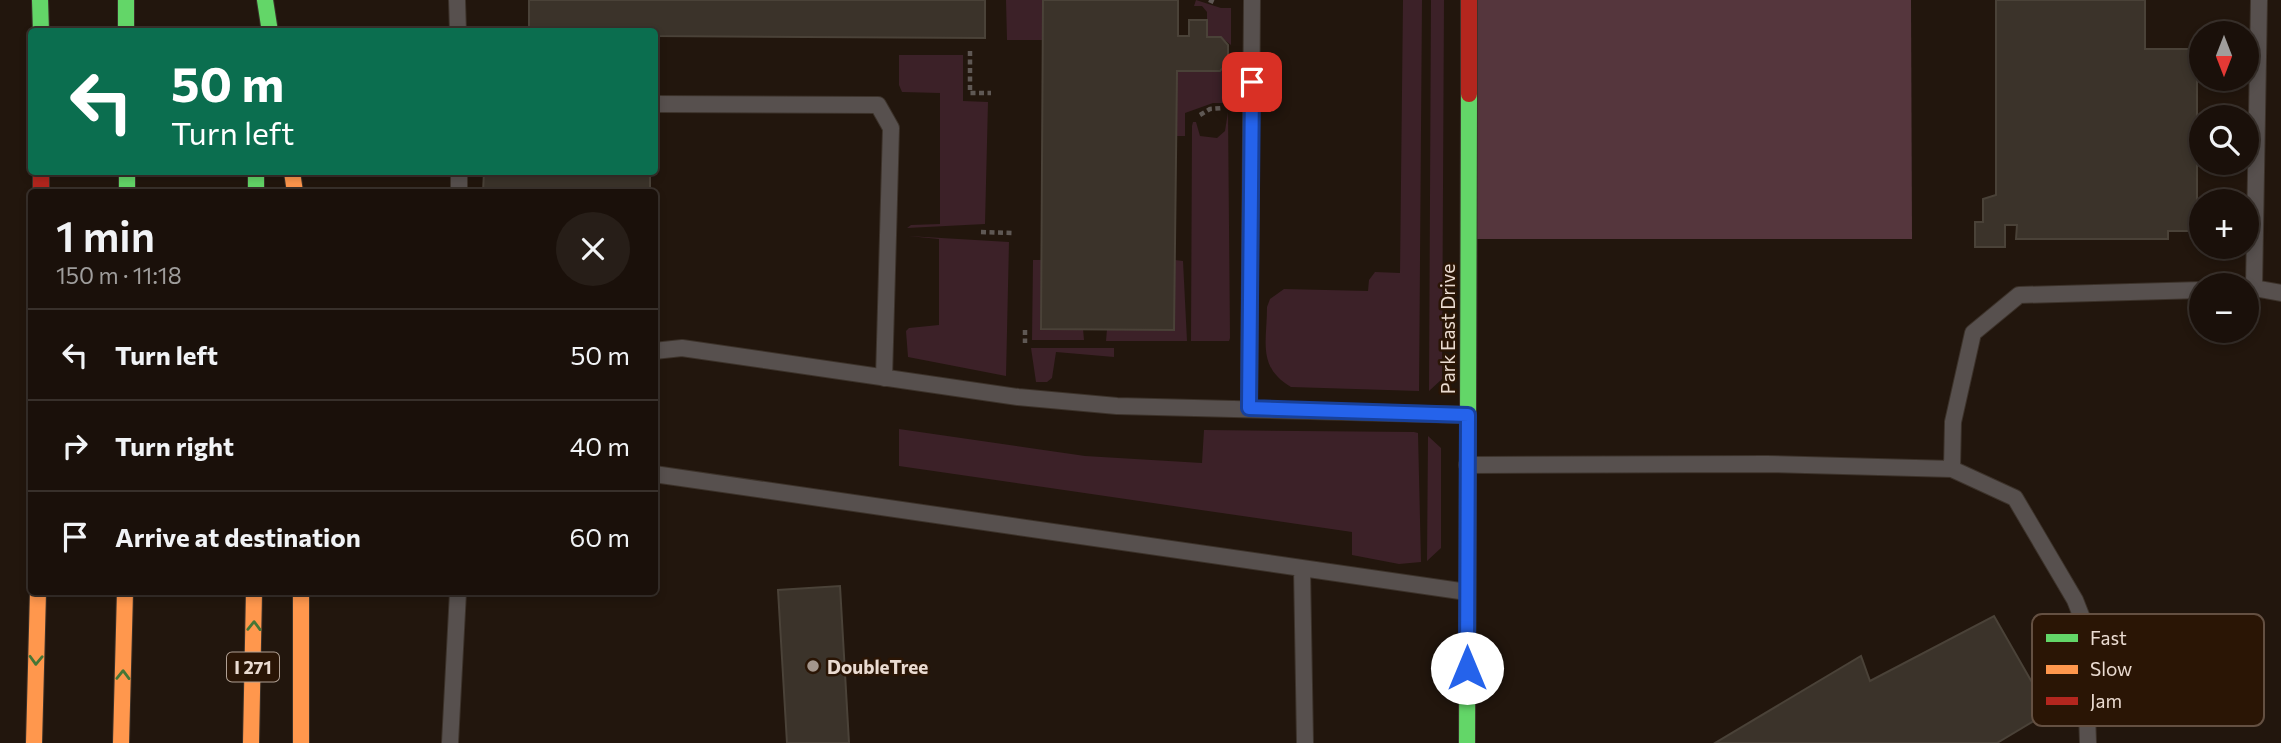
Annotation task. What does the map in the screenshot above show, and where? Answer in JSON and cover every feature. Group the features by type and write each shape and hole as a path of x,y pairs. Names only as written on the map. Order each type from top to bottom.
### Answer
{"main road":[{"path":"40,0 41,28"},
{"path":"126,0 126,28"},
{"path":"255,0 255,28"},
{"path":"265,0 269,28"},
{"name":"Park East Drive","path":"1467,743 1469,0"},
{"path":"34,743 38,595"},
{"path":"121,743 125,595"},
{"name":"I 271","path":"251,743 254,595"},
{"path":"301,595 301,743"}],"lane":[{"path":"457,0 458,28"},
{"path":"1249,408 1252,0"},
{"path":"2251,273 2259,0"},
{"path":"658,104 878,105 891,128 884,378"},
{"path":"2259,289 2281,293"},
{"path":"1952,469 1953,422 1973,332 2019,295 2189,290"},
{"path":"658,351 682,348 1018,397 1117,406 1468,415"},
{"path":"1467,465 1767,464 1952,469 2015,498 2080,614"},
{"path":"658,475 1467,592"},
{"path":"1302,568 1305,743"},
{"path":"450,743 458,595"}],"path":[{"path":"1209,0 1216,3"},
{"path":"970,51 970,93 991,93"},
{"path":"1200,115 1210,109 1222,107"},
{"path":"981,232 1013,233"},
{"path":"1025,330 1025,342"}],"shaded area":[{"path":"1006,0 1043,0 1043,40 1007,40"},
{"path":"1196,0 1221,8 1231,8 1231,45 1221,37 1207,37 1207,12 1202,6 1194,6"},
{"path":"1403,0 1422,0 1419,391 1291,387 1280,379 1268,362 1267,307 1270,299 1284,289 1368,291 1369,280 1375,272 1400,273"},
{"path":"1431,0 1444,0 1442,379 1429,391"},
{"path":"1469,0 1911,0 1912,239 1468,239"},
{"path":"899,55 963,55 963,101 988,102 985,224 907,228 911,225 940,224 940,93 902,92 899,85"},
{"path":"1228,62 1228,103 1213,103 1185,113 1185,136 1176,136 1177,71 1219,71"},
{"path":"1228,112 1230,338 1229,341 1191,341 1192,126 1193,122 1196,122 1200,136 1217,138 1225,131"},
{"path":"908,236 1009,242 1006,376 908,357 906,331 909,328 939,325 939,239"},
{"path":"1033,260 1041,260 1083,329 1084,340 1032,340"},
{"path":"1175,260 1183,261 1187,341 1106,341 1107,329"},
{"path":"1031,348 1114,348 1114,357 1056,352 1052,378 1047,382 1036,382"},
{"path":"899,429 1085,456 1202,463 1204,430 1418,433 1421,562 1399,564 1352,555 1352,532 899,466"},
{"path":"1428,436 1441,448 1441,548 1427,561"}],"building":[{"path":"529,0 985,0 985,38 658,36 658,28 529,28"},
{"path":"1043,0 1178,0 1178,36 1189,36 1189,20 1207,20 1207,37 1221,37 1228,45 1228,62 1220,71 1177,71 1174,330 1041,329"},
{"path":"1996,0 2145,0 2145,49 2189,49 2189,91 2197,91 2197,105 2189,105 2189,175 2197,175 2197,189 2189,189 2189,231 2168,231 2168,239 2016,239 2017,225 2005,225 2005,247 1975,247 1975,222 1983,222 1983,199 1996,195"},
{"path":"484,175 650,175 650,189 483,189"},
{"name":"DoubleTree","path":"840,586 849,743 787,743 778,590"},
{"path":"1994,616 2032,682 2032,722 1997,743 1715,743 1861,656 1870,681"}],"traffic: fast":[{"path":"40,0 41,28"},
{"path":"126,0 126,28"},
{"path":"265,0 269,28"},
{"path":"1467,743 1469,94"},
{"path":"127,175 127,189"},
{"path":"256,175 256,189"}],"traffic: slow":[{"path":"292,175 295,189"},
{"path":"34,743 38,595"},
{"path":"121,743 125,595"},
{"path":"251,743 254,595"},
{"path":"301,595 301,743"}],"traffic: jam":[{"path":"1469,0 1469,94"},
{"path":"41,175 41,189"}],"place":[{"name":"DoubleTree","path":"813,666"}],"route":[{"path":"1252,82 1249,408 1468,415 1467,668"}]}
